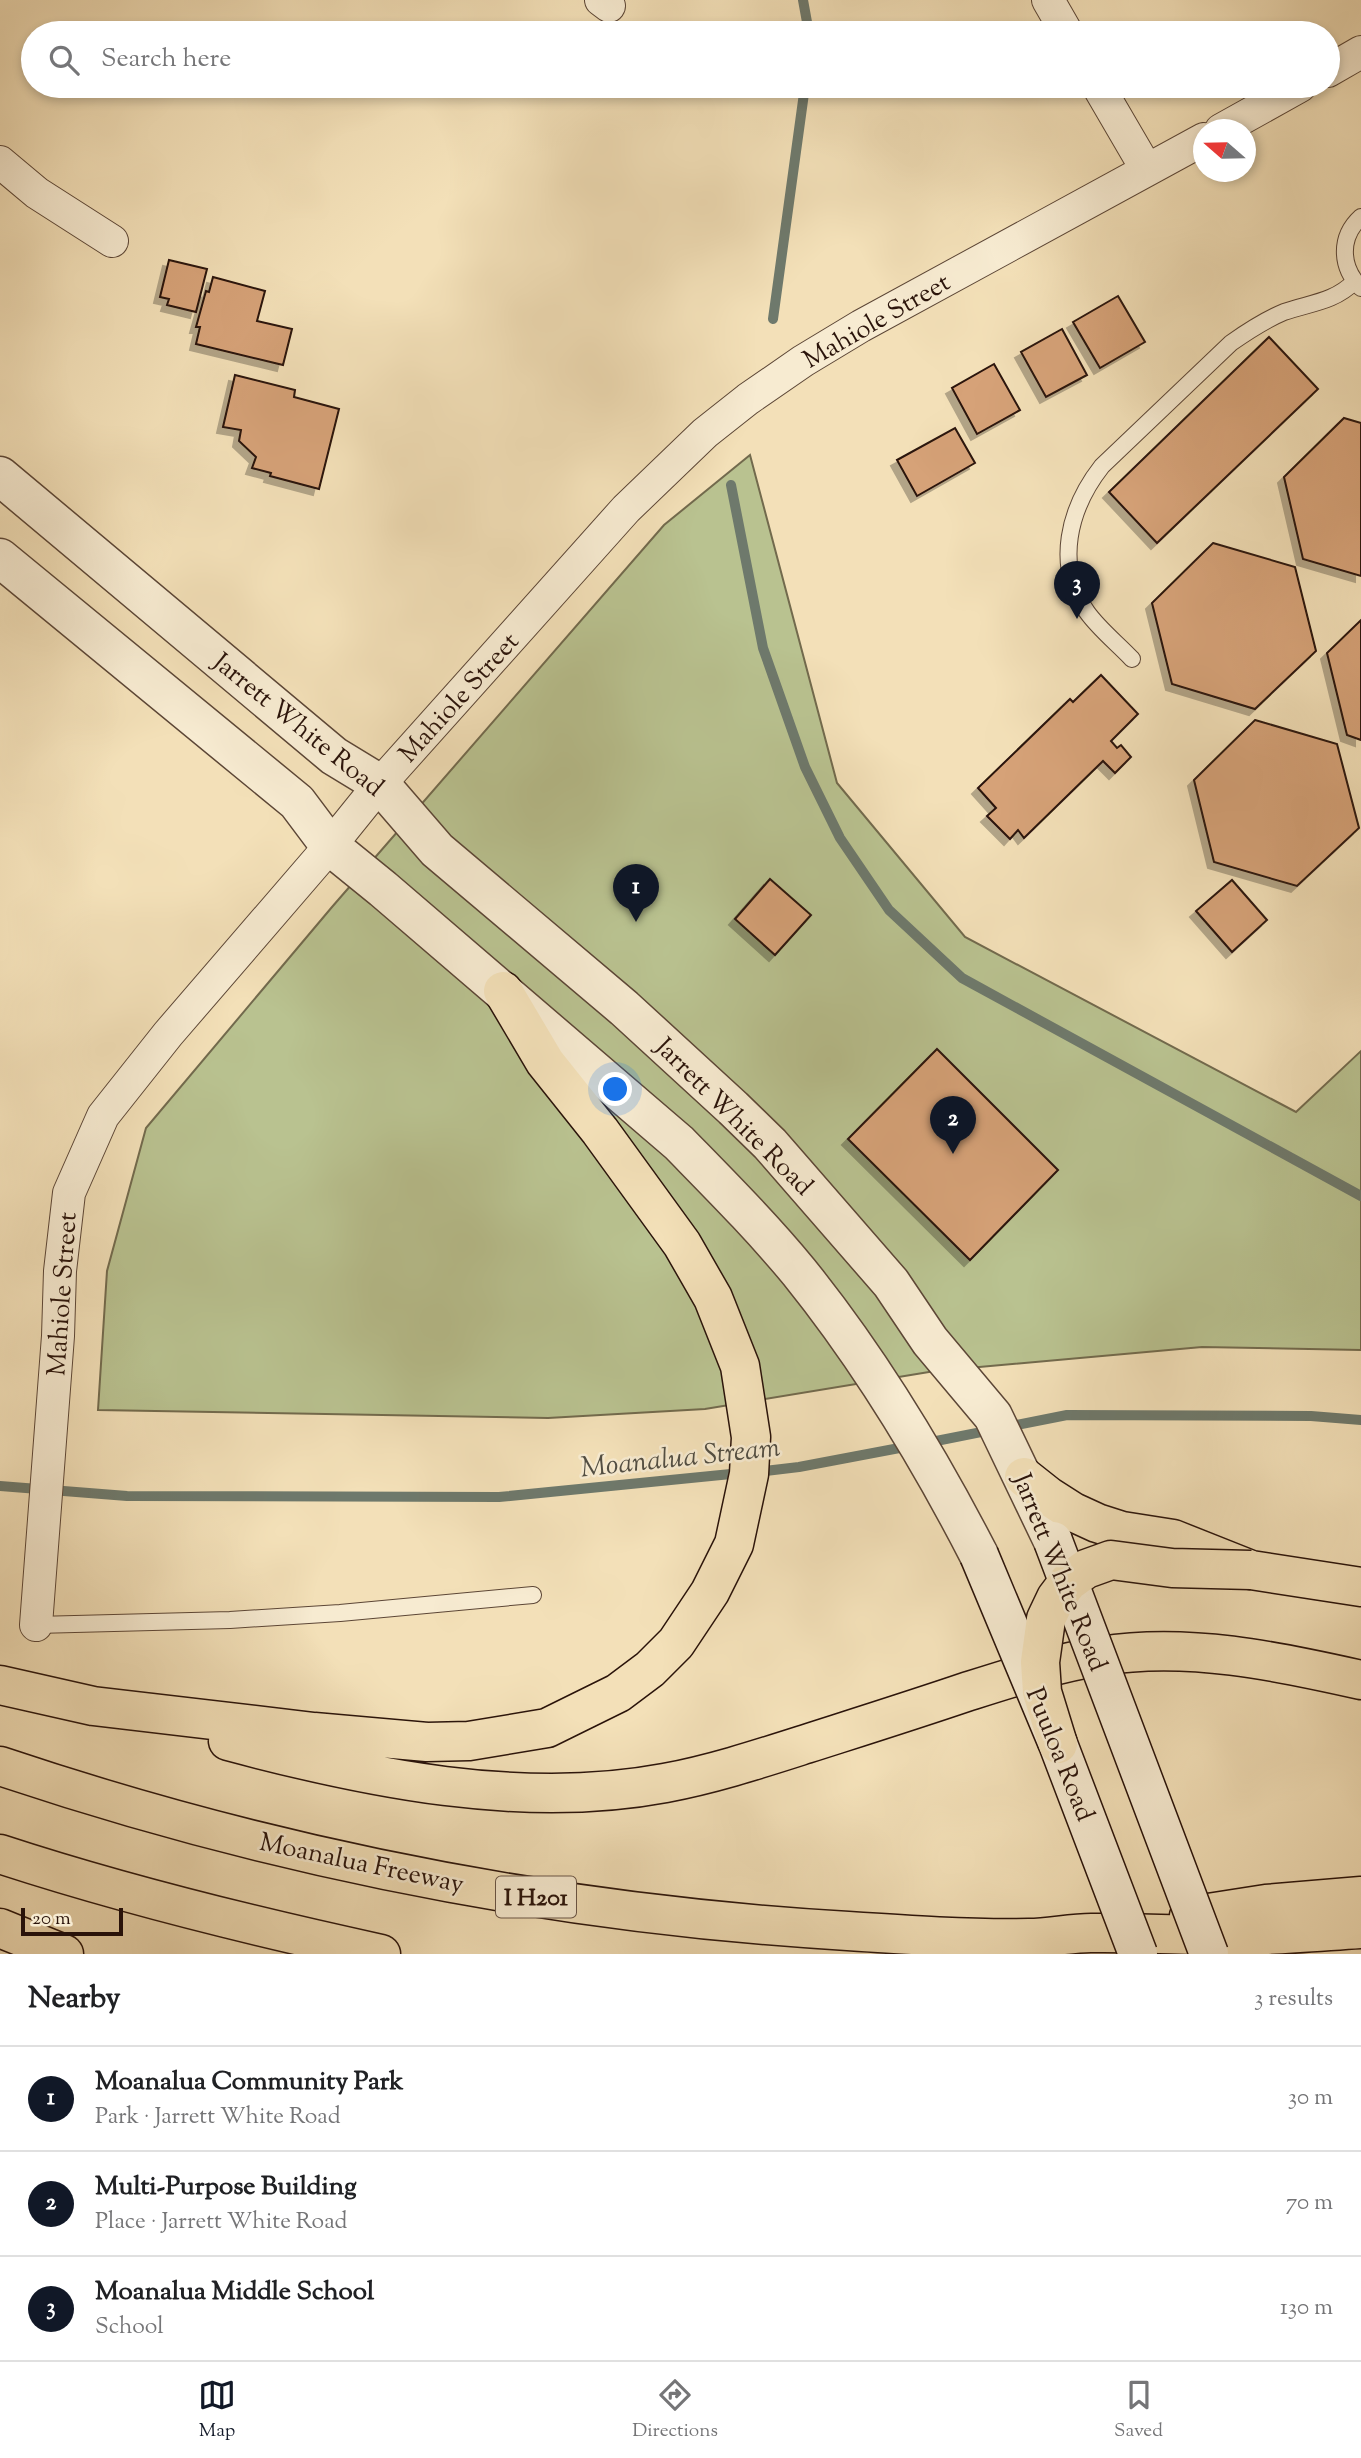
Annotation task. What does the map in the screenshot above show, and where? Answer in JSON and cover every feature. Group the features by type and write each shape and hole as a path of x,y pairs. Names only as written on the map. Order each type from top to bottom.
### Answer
{"highway":[{"path":"93,1706 314,1732 427,1742 508,1737 547,1728 618,1693 650,1669 676,1643 709,1592 734,1544 749,1474 751,1437 740,1366 713,1298 682,1244 600,1131 545,1062 503,991"},
{"path":"1024,1477 1056,1502 1097,1523 1122,1531 1173,1539 1251,1570"},
{"path":"1058,1744 1042,1692 1040,1662 1046,1619 1056,1598 1068,1582 1086,1569 1111,1560 1172,1568 1251,1570 1361,1587"},
{"path":"0,1685 93,1706 302,1761 476,1790 539,1793 604,1790 677,1781 730,1768 1070,1662 1103,1656 1146,1652 1256,1658 1361,1680"},
{"name":"Moanalua Freeway","path":"0,1766 92,1796 307,1853 544,1899 668,1916 800,1928 1018,1938 1087,1933 1262,1936 1361,1929"},
{"path":"0,1854 164,1903 282,1933 381,1954"},
{"path":"1087,1933 1266,1904 1361,1896"},
{"path":"0,1928 64,1954"}],"street":[{"path":"1048,0 1061,21"},
{"path":"1340,64 1361,52"},
{"path":"1105,98 1147,170"},
{"path":"1241,119 1278,98"},
{"name":"Mahiole Street","path":"36,1625 60,1271 69,1193 103,1116 168,1034 380,784 626,509 705,433 803,361 861,326 1193,145"},
{"path":"0,162 37,193 112,241"},
{"name":"Jarrett White Road","path":"0,475 334,756 380,784 437,850 624,1008 770,1144 883,1274 930,1341 993,1416 1024,1477 1053,1541 1209,1954"},
{"path":"0,558 296,802 330,846 503,991"},
{"name":"Puuloa Road","path":"503,991 679,1143 723,1187 799,1272 897,1407 946,1491 979,1555 1058,1744 1138,1954"}],"lane":[{"path":"1132,659 1087,612 1076,591 1070,567 1072,522 1078,502 1102,466 1231,343 1249,330 1284,313 1337,296 1358,285 1348,271 1344,258 1349,232 1361,216"},
{"path":"36,1625 65,1622 230,1620 533,1595"}],"green space":[{"path":"750,455 837,783 965,937 1296,1112 1361,1051 1361,1350 1202,1347 935,1371 705,1409 548,1418 98,1410 107,1271 146,1128 332,907 664,525"}],"building":[{"path":"169,260 207,269 196,312 167,305 169,299 160,297"},
{"path":"213,277 265,291 257,321 292,329 283,365 196,344 200,327 196,327 206,291 209,292"},
{"path":"1118,296 1145,342 1100,368 1073,322"},
{"path":"1062,329 1087,375 1046,397 1021,352"},
{"path":"1269,337 1318,389 1157,543 1109,492"},
{"path":"994,364 1020,410 977,434 952,388"},
{"path":"235,375 295,390 294,397 339,409 319,489 270,476 271,473 252,468 256,457 239,441 241,430 223,427"},
{"path":"1344,418 1361,423 1361,576 1303,559 1284,477"},
{"path":"955,428 975,463 917,496 897,460"},
{"path":"1213,543 1295,567 1316,651 1255,709 1172,684 1152,603"},
{"path":"1361,620 1361,740 1347,735 1327,653"},
{"path":"1101,675 1138,714 1111,741 1117,748 1121,745 1131,757 1115,773 1103,761 1024,838 1018,830 1010,839 987,816 996,808 978,788 1070,699 1073,702"},
{"path":"1255,720 1337,744 1359,828 1297,886 1214,862 1194,780"},
{"path":"770,879 811,915 775,955 735,919"},
{"path":"1232,880 1267,920 1232,952 1196,911"},
{"path":"937,1049 1058,1170 970,1260 848,1139"}],"waterway":[{"path":"803,0 807,21"},
{"path":"773,319 803,98"},
{"path":"731,485 763,648 805,767 840,838 889,910 962,978 1361,1196"},
{"name":"Moanalua Stream","path":"926,1443 1067,1415 1311,1416 1361,1420"},
{"name":"Moanalua Stream","path":"757,1472 799,1467 910,1446"},
{"name":"Moanalua Stream","path":"0,1486 127,1496 499,1497 741,1473"}],"place":[{"name":"Moanalua Middle School","path":"1077,619"},
{"name":"Moanalua Community Park","path":"636,922"},
{"name":"Multi-Purpose Building","path":"953,1154"}]}
